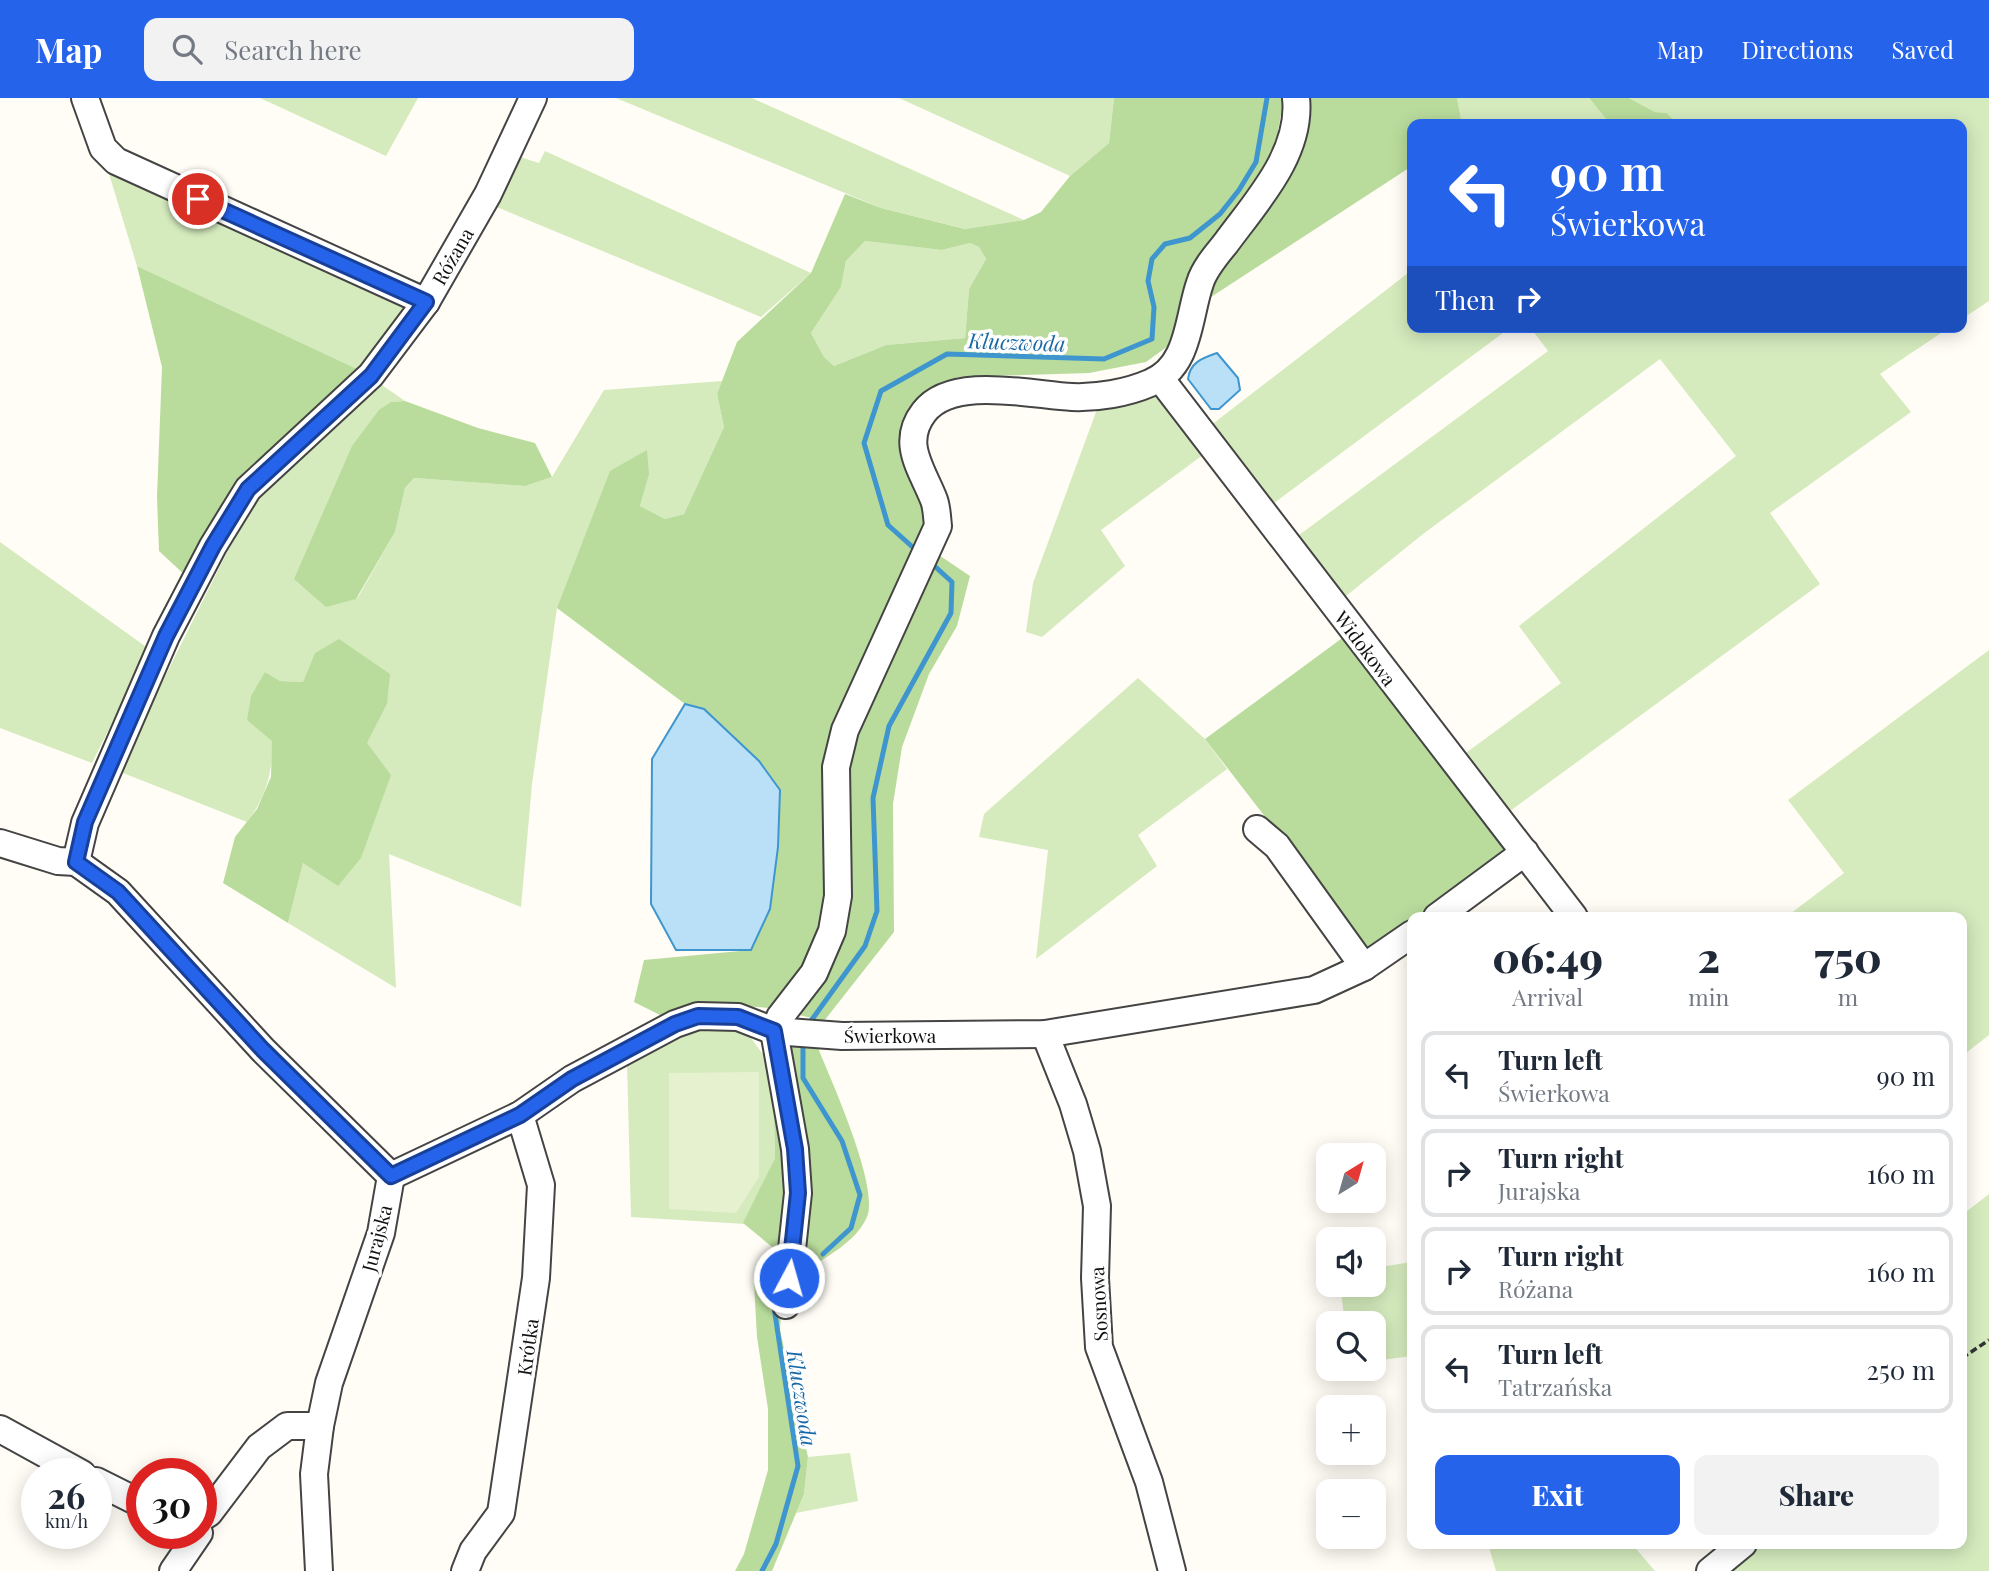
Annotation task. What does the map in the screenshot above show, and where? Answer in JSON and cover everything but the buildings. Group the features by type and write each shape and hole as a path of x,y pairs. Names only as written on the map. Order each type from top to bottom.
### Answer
{"street":[{"path":"85,98 103,148 116,161 426,302"},
{"name":"Różana","path":"76,862 85,822 166,636 213,546 248,489 371,376 426,302 488,194 533,98"},
{"path":"786,1305 798,1193 795,1149 774,1031 780,1017 814,972 832,930 838,896 836,767 839,748 848,721 938,526 935,503 913,452 914,431 931,404 959,391 1010,390 1073,397 1138,387 1160,378 1176,361 1186,340 1200,281 1269,184 1289,145 1297,111 1296,98"},
{"name":"Widokowa","path":"1160,378 1570,912"},
{"path":"1257,829 1277,846 1364,967"},
{"path":"0,843 58,861 76,862 118,892 263,1050 391,1176"},
{"path":"1444,912 1525,852"},
{"name":"Świerkowa","path":"391,1176 520,1115 572,1079 675,1024 698,1016 738,1017 774,1031 873,1037 1045,1034 1314,990 1364,967 1407,937"},
{"name":"Sosnowa","path":"1045,1034 1073,1104 1087,1151 1097,1206 1095,1278 1099,1347 1149,1482 1172,1571"},
{"name":"Krótka","path":"465,1571 472,1551 501,1513 536,1278 541,1185 520,1115"},
{"name":"Jurajska","path":"319,1571 314,1474 320,1426 329,1383 381,1233 391,1176"},
{"path":"217,1504 259,1447 286,1426 320,1426"},
{"path":"0,1429 53,1458"},
{"path":"173,1571 187,1549"},
{"path":"1710,1571 1737,1549"}],"path":[{"path":"1967,1355 1989,1340"}],"green space":[{"path":"260,98 418,98 386,156"},
{"path":"616,98 752,98 1024,220 966,229 881,208"},
{"path":"899,98 1114,98 1109,143 1070,176"},
{"path":"1114,98 1284,98 1273,158 1175,341 1146,362 1089,373 958,377 931,387 915,403 928,511 921,543 970,576 957,626 929,674 902,747 893,804 894,932 824,1021 770,1008 698,1003 660,1015 634,1002 644,960 751,950 759,761 704,709 685,704 557,608 610,471 647,450 649,475 640,506 665,519 684,514 724,427 717,394 737,342 811,273 845,194 881,208 965,229 1024,220 1041,212 1070,176 1109,143","holes":["865,241 942,250 970,243 979,247 986,259 969,289 965,338 886,345 834,366 824,357 811,333 841,287 846,261"]},
{"path":"1305,98 1457,98 1461,119 1407,119 1407,169 1208,299 1214,273"},
{"path":"1457,98 1589,98 1606,119 1461,119"},
{"path":"1589,98 1629,98 1655,112 1667,113 1672,119 1606,119"},
{"path":"1629,98 1989,98 1989,301 1967,316 1967,119 1672,119 1667,113 1655,112"},
{"path":"545,151 811,273 761,317 492,205 520,157 539,163"},
{"path":"103,154 412,303 357,369 137,266"},
{"path":"865,241 942,250 970,243 979,247 986,259 969,289 965,338 886,345 834,366 824,357 811,333 841,287 846,261"},
{"path":"137,266 357,369 248,477 187,577 159,551 157,497 162,367"},
{"path":"1407,274 1407,333 1503,333 1270,506 1210,426"},
{"path":"1534,333 1941,333 1880,374 1911,412 1770,513 1820,584 1506,814 1463,755 1561,683 1519,626 1736,456 1660,359 1423,534 1341,600 1295,538 1548,351"},
{"path":"722,381 717,394 724,427 684,514 665,519 640,506 649,475 557,608 532,784 521,907 389,854 396,988 288,923 303,863 387,704 315,654 303,682 280,681 265,672 272,731 271,768 259,804 247,822 118,771 255,496 327,435 379,383 405,401 391,402 357,599 395,532 405,488 414,478 525,486 552,477 604,390"},
{"path":"1154,390 1211,449 1101,530 1125,566 1042,637 1026,632 1033,583 1099,404"},
{"path":"405,401 478,428 535,443 552,477 525,486 414,478 405,488 395,532 356,599 326,607 294,579 352,446 379,410 391,402"},
{"path":"0,542 149,649 92,763 0,728"},
{"path":"1349,633 1511,852 1429,912 1407,912 1407,928 1371,954 1205,739"},
{"path":"339,639 390,674 387,704 367,743 391,775 361,858 338,886 303,863 288,923 223,883 235,837 257,809 271,777 272,741 247,720 251,696 265,672 280,681 303,682 315,653"},
{"path":"1989,650 1989,1035 1967,1052 1967,912 1793,912 1844,873 1788,800"},
{"path":"1138,678 1205,739 1227,769 1138,835 1157,866 1036,959 1048,850 979,837 984,814"},
{"path":"689,1027 745,1030 773,1068 775,1158 745,1224 631,1217 627,1063"},
{"path":"791,1043 816,1043 860,1157 869,1202 867,1217 855,1235 798,1275"},
{"path":"773,1068 791,1157 780,1330 808,1457 804,1494 772,1571 735,1571 744,1554 768,1470 768,1409 757,1337 754,1283 783,1256 743,1223 775,1158"},
{"path":"759,1072 759,1177 736,1213 669,1209 669,1073"},
{"path":"1989,1194 1989,1571 1714,1571 1740,1549 1967,1549 1967,1211"},
{"path":"1407,1263 1407,1357 1386,1359 1386,1311 1343,1311 1342,1297 1386,1297 1386,1266"},
{"path":"850,1453 858,1501 796,1513 804,1494 808,1457"},
{"path":"1489,1549 1636,1549 1655,1571 1496,1571"}],"water":[{"path":"1217,353 1238,378 1240,390 1219,409 1211,409 1188,379 1194,365"},
{"path":"685,704 704,709 759,761 780,790 778,847 770,909 751,950 676,950 651,904 652,759"}],"waterway":[{"name":"Kluczwoda","path":"917,551 888,525 864,443 881,391 947,354 1104,359 1152,339 1154,307 1148,281 1152,259 1165,244 1190,238 1220,214 1239,190 1256,162 1267,98"},
{"name":"Kluczwoda","path":"808,1025 865,946 877,911 873,798 889,726 951,613 952,582 930,562"},
{"name":"Kluczwoda","path":"803,1043 803,1078 842,1141 860,1195 851,1228 823,1254"},
{"name":"Kluczwoda","path":"762,1571 776,1544 798,1466 770,1281 778,1270"}],"route":[{"path":"198,199 426,302 371,376 248,489 213,546 166,636 85,822 76,862 118,892 263,1050 391,1176 520,1115 572,1079 675,1024 698,1016 738,1017 774,1031 795,1149 798,1193 789,1278"}]}
